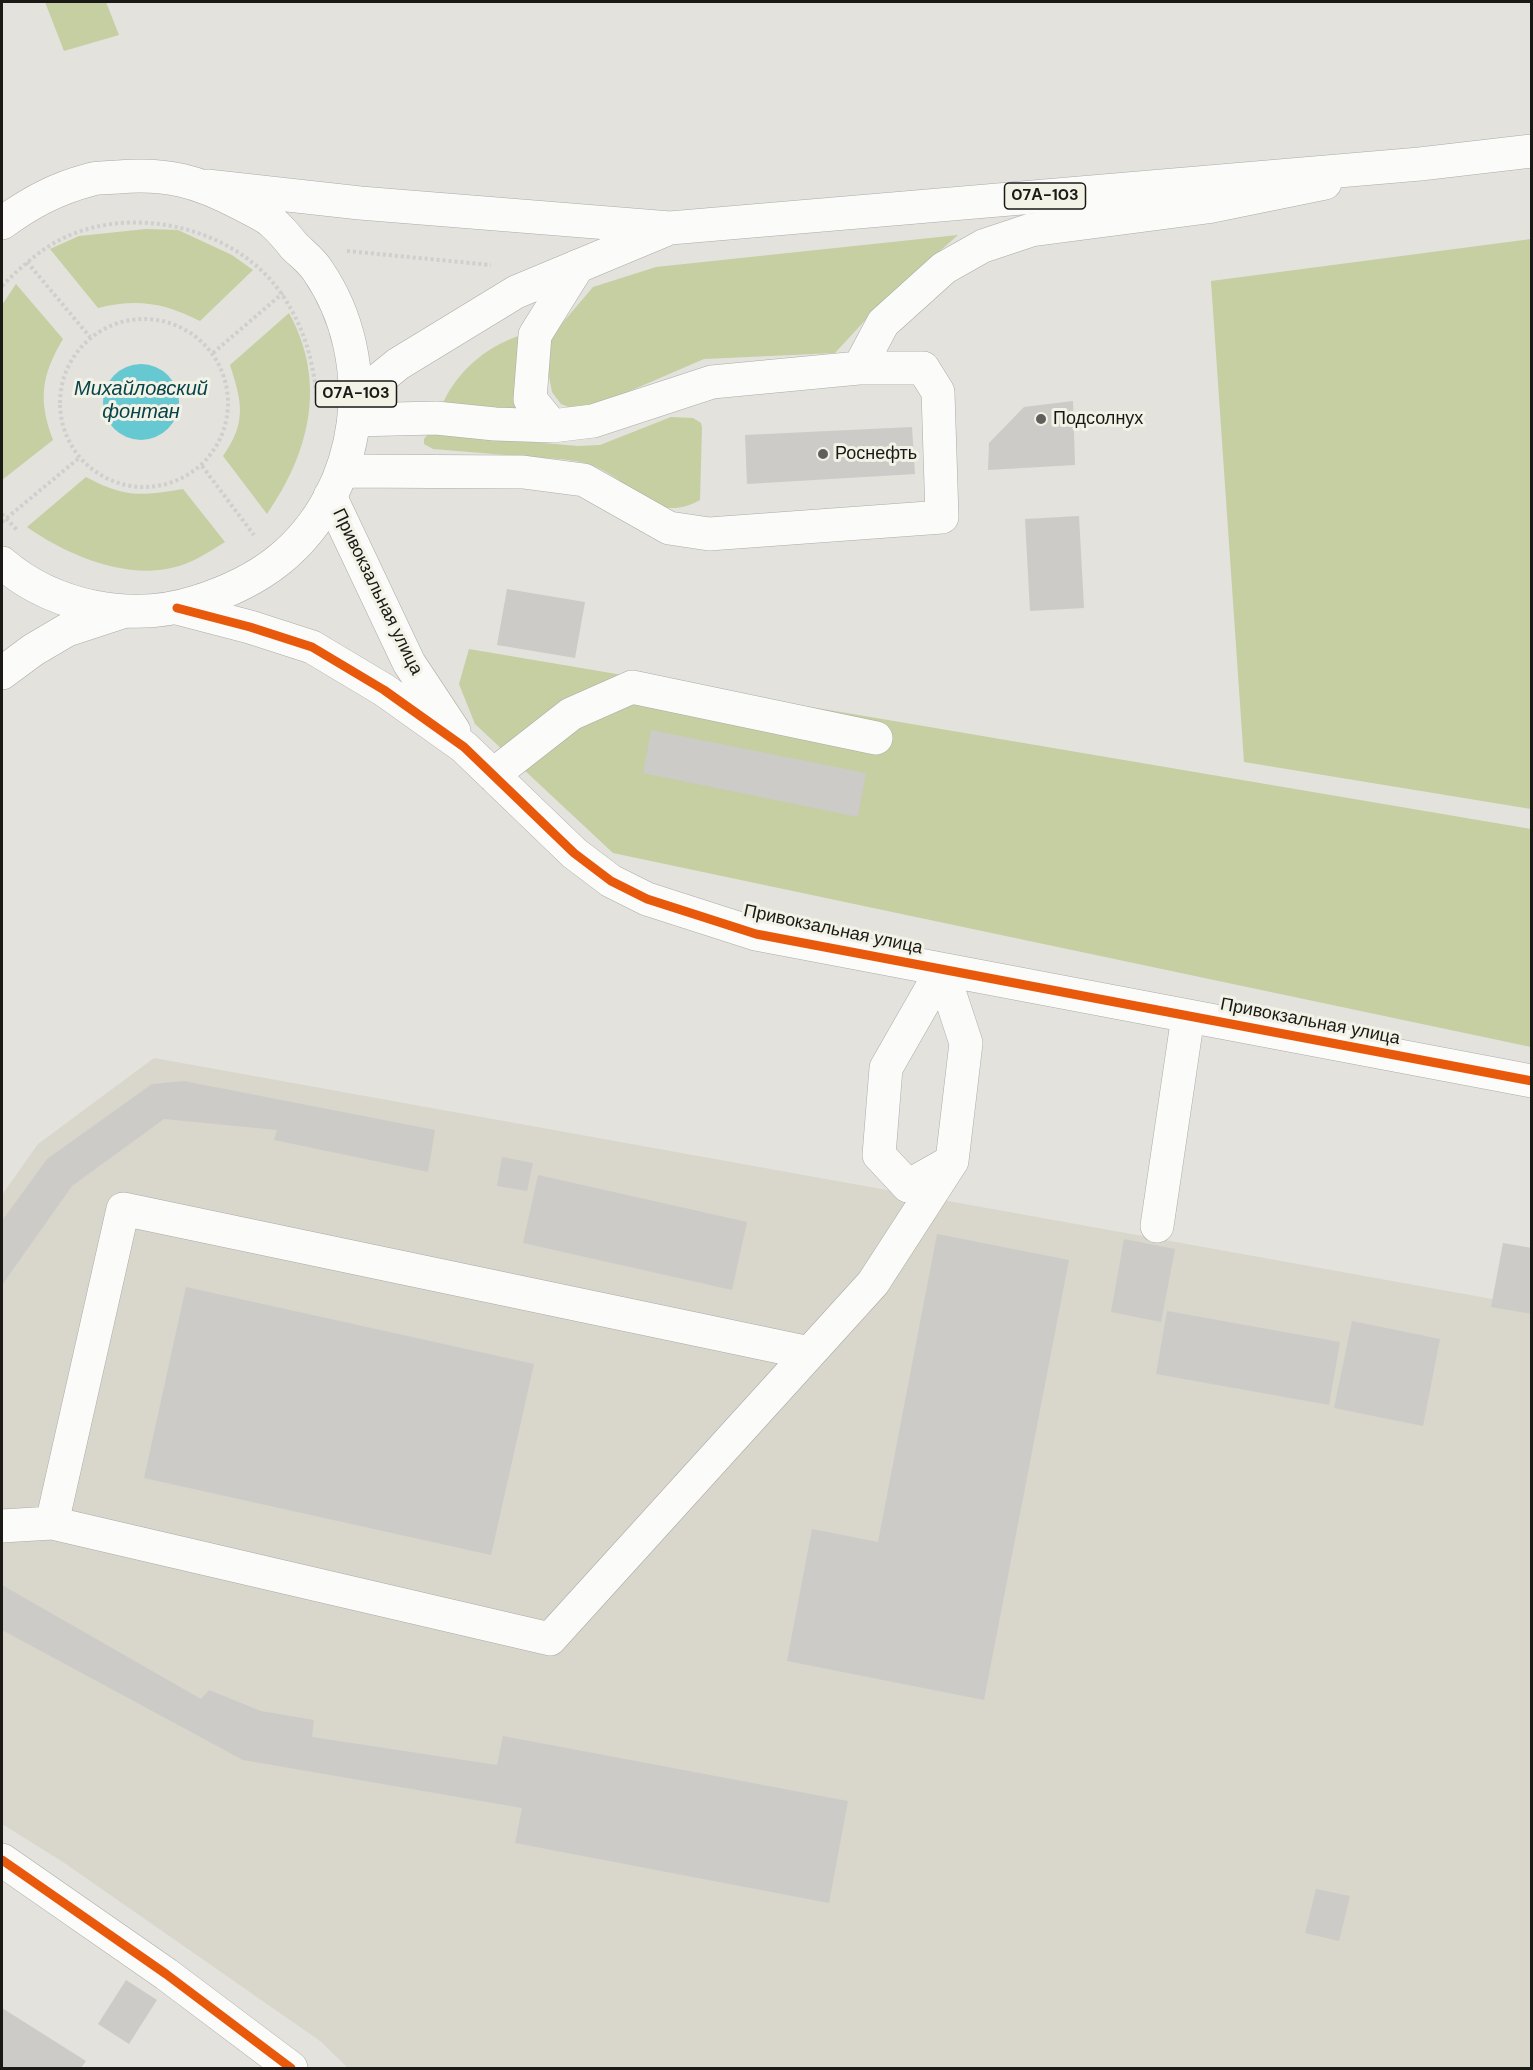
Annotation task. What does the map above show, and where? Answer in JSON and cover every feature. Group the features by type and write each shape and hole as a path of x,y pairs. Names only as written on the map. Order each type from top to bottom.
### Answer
{"main road":[{"name":"07А-103","path":"2,213 92,179 149,174 207,186 360,203 670,228 1420,164 1532,151"},
{"path":"859,368 883,323 944,268 983,246 1031,230 1207,207 1420,164"},
{"name":"07А-103","path":"2,563 19,578 69,601 123,612 177,608 231,591 279,561 307,531 336,484 355,409 352,353 339,310 318,270 269,219 207,186"},
{"name":"07А-103","path":"2,223 37,198"},
{"name":"07А-103","path":"355,409 398,364 516,292 670,228"},
{"path":"552,426 530,399 535,335 578,266"},
{"path":"336,484 523,472 584,480 669,528 709,534 942,517 938,392 922,368 859,368 712,382 593,421 552,426 495,424 355,409"},
{"name":"Привокзальная улица","path":"336,484 409,663 465,747"},
{"name":"Привокзальная улица","path":"177,608 250,627 312,647 384,690 465,747 574,853 611,881 647,898 756,934 1532,1081"},
{"path":"2,673 33,650 67,630 123,612"},
{"path":"493,775 571,714 632,687 876,738"},
{"path":"942,970 886,1068 879,1155 908,1186 952,1161"},
{"path":"2,1526 52,1523 550,1639 873,1283 952,1161 966,1043 942,970"},
{"path":"1157,1226 1188,1016"},
{"path":"52,1523 123,1209 809,1353"},
{"path":"2,1860 166,1974 291,2068"}],"path":[{"path":"2,286 27,262 56,242 90,229 125,223 161,224 196,232 229,247 258,268 282,294 301,327 314,364 318,402"},
{"path":"318,270 345,250 492,265 516,292"},
{"path":"27,262 90,337"},
{"path":"213,352 282,294"},
{"path":"141,318 169,321 193,333 213,352 225,374 230,399 227,423 218,447 202,466 173,483 140,488 107,479 79,458 65,435 59,409 62,382 72,357 90,337 115,324 141,318"},
{"path":"3,520 79,458"},
{"path":"202,466 255,537"},
{"path":"2,514 3,520 20,532"},
{"path":"247,542 262,530"}],"shaded area":[{"path":"154,1058 1531,1306 1531,2068 348,2068 320,2041 63,1862 2,1824 2,1195 38,1144"}],"green space":[{"path":"45,2 106,2 119,35 64,51"},
{"path":"146,229 178,230 232,255 253,270 200,321 175,310 150,304 125,303 98,308 50,249 79,236"},
{"path":"958,235 882,302 835,353 704,359 595,406 571,408 561,404 552,392 546,360 553,334 593,287 656,267"},
{"path":"1531,239 1531,809 1244,762 1211,281"},
{"path":"16,284 63,339 50,365 44,388 45,413 53,440 2,480 2,305"},
{"path":"289,313 301,339 308,365 310,391 308,416 303,441 294,466 267,514 223,456 236,433 240,412 230,365"},
{"path":"528,333 523,410 443,403 467,368 501,343"},
{"path":"671,417 693,418 701,423 702,427 700,500 670,508 646,500 611,475 582,462 433,449 424,444 424,439 429,433 578,446 600,445"},
{"path":"86,477 112,489 133,494 183,489 225,542 186,564 153,571 134,570 95,562 77,555 27,527"},
{"path":"469,649 1531,829 1531,1047 613,853 475,724 459,684"}],"water":[{"name":"Михайловский фонтан","path":"141,364 155,367 168,375 176,388 179,402 176,416 168,429 155,437 141,440 127,437 114,429 106,416 103,402 106,388 114,375 127,367"}],"building":[{"path":"1073,401 1075,465 988,470 989,443 1024,407"},
{"path":"912,427 915,474 747,484 745,435"},
{"path":"1079,516 1084,608 1030,611 1025,519"},
{"path":"507,589 585,602 575,658 497,645"},
{"path":"651,730 866,773 858,817 643,773"},
{"path":"184,1081 435,1130 428,1172 274,1140 277,1130 164,1119 72,1186 2,1285 2,1221 47,1159 152,1084"},
{"path":"502,1157 533,1163 527,1191 497,1186"},
{"path":"538,1175 747,1222 732,1290 523,1243"},
{"path":"937,1234 1069,1260 984,1700 787,1661 812,1529 878,1542"},
{"path":"1124,1239 1175,1249 1161,1322 1111,1312"},
{"path":"1503,1243 1532,1248 1532,1314 1491,1307"},
{"path":"186,1287 534,1364 491,1555 144,1478"},
{"path":"1167,1311 1340,1342 1329,1405 1156,1374"},
{"path":"1352,1321 1440,1339 1423,1426 1334,1408"},
{"path":"2,1585 201,1699 209,1690 261,1711 314,1720 312,1737 497,1765 503,1736 848,1801 829,1903 515,1843 522,1808 243,1760 2,1630"},
{"path":"1316,1889 1350,1896 1339,1941 1305,1933"},
{"path":"126,1980 157,2000 129,2044 98,2024"},
{"path":"2,2008 86,2061 81,2068 2,2068"}],"cycle path":[{"path":"177,608 250,627 312,647 384,690 464,747 574,853 611,881 647,899 756,934 1532,1081"},
{"path":"2,1860 166,1974 291,2068"}],"place":[{"name":"Подсолнух","path":"1041,419"},
{"name":"Роснефть","path":"823,454"}]}
